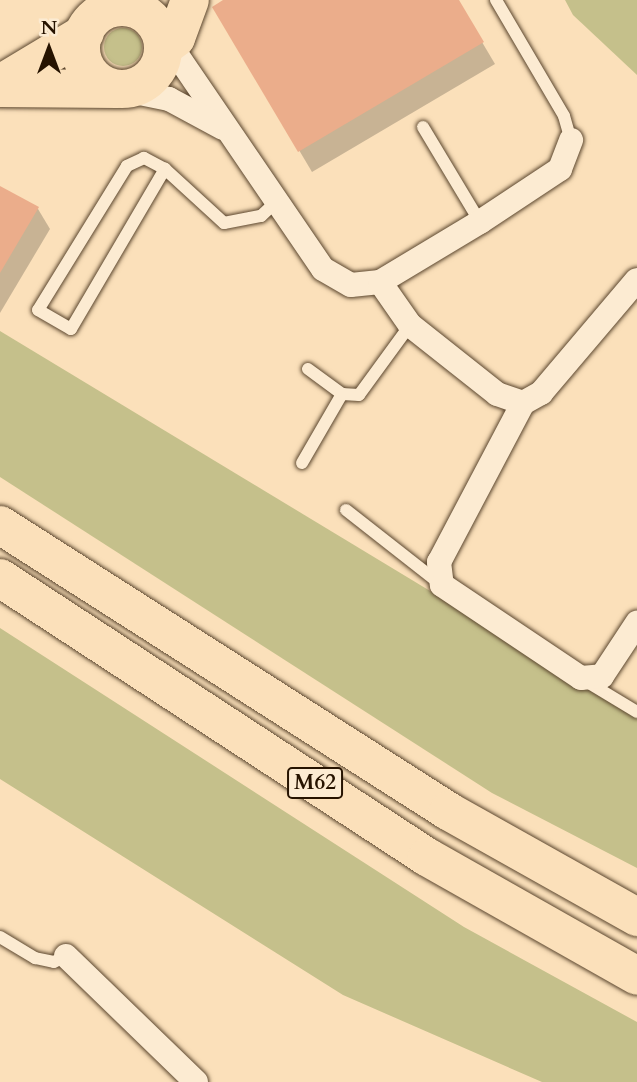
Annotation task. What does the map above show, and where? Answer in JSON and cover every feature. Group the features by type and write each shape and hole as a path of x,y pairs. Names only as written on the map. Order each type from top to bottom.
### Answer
{"main road":[{"path":"0,86 118,89 155,73 164,47 176,38 190,0"},
{"path":"0,86 85,33 123,4 153,21 164,47"},
{"path":"85,33 87,69 118,89"},
{"name":"M62","path":"0,525 447,811 637,917"},
{"name":"M62","path":"0,578 427,857 637,976"}],"street":[{"path":"164,47 177,55 323,269 351,285 380,282 480,222 560,169 571,140"},
{"path":"118,89 169,100 226,130"},
{"path":"637,280 541,393 523,403 439,562 442,585 592,677 637,623"},
{"path":"380,282 410,325 497,394 523,403"},
{"path":"66,956 196,1082"}],"lane":[{"path":"496,0 565,116 571,140"},
{"path":"423,127 480,222"},
{"path":"165,169 71,329 38,310 127,166 144,158 165,169 224,223 261,216 276,202"},
{"path":"308,369 342,394 359,395 410,325"},
{"path":"302,463 342,394"},
{"path":"346,510 442,585"},
{"path":"592,677 637,712"},
{"path":"0,937 35,958 54,962 66,956"}],"shaded area":[{"path":"565,0 637,0 637,75 573,15"},
{"path":"123,28 136,34 142,47 136,60 123,66 110,60 104,47 110,34"},
{"path":"0,331 637,716 637,868 492,793 0,477"},
{"path":"0,628 464,927 637,1022 637,1082 542,1082 343,995 0,779"}],"building":[{"path":"223,0 459,0 484,42 298,152 212,7"},
{"path":"0,186 39,207 0,273"}]}
